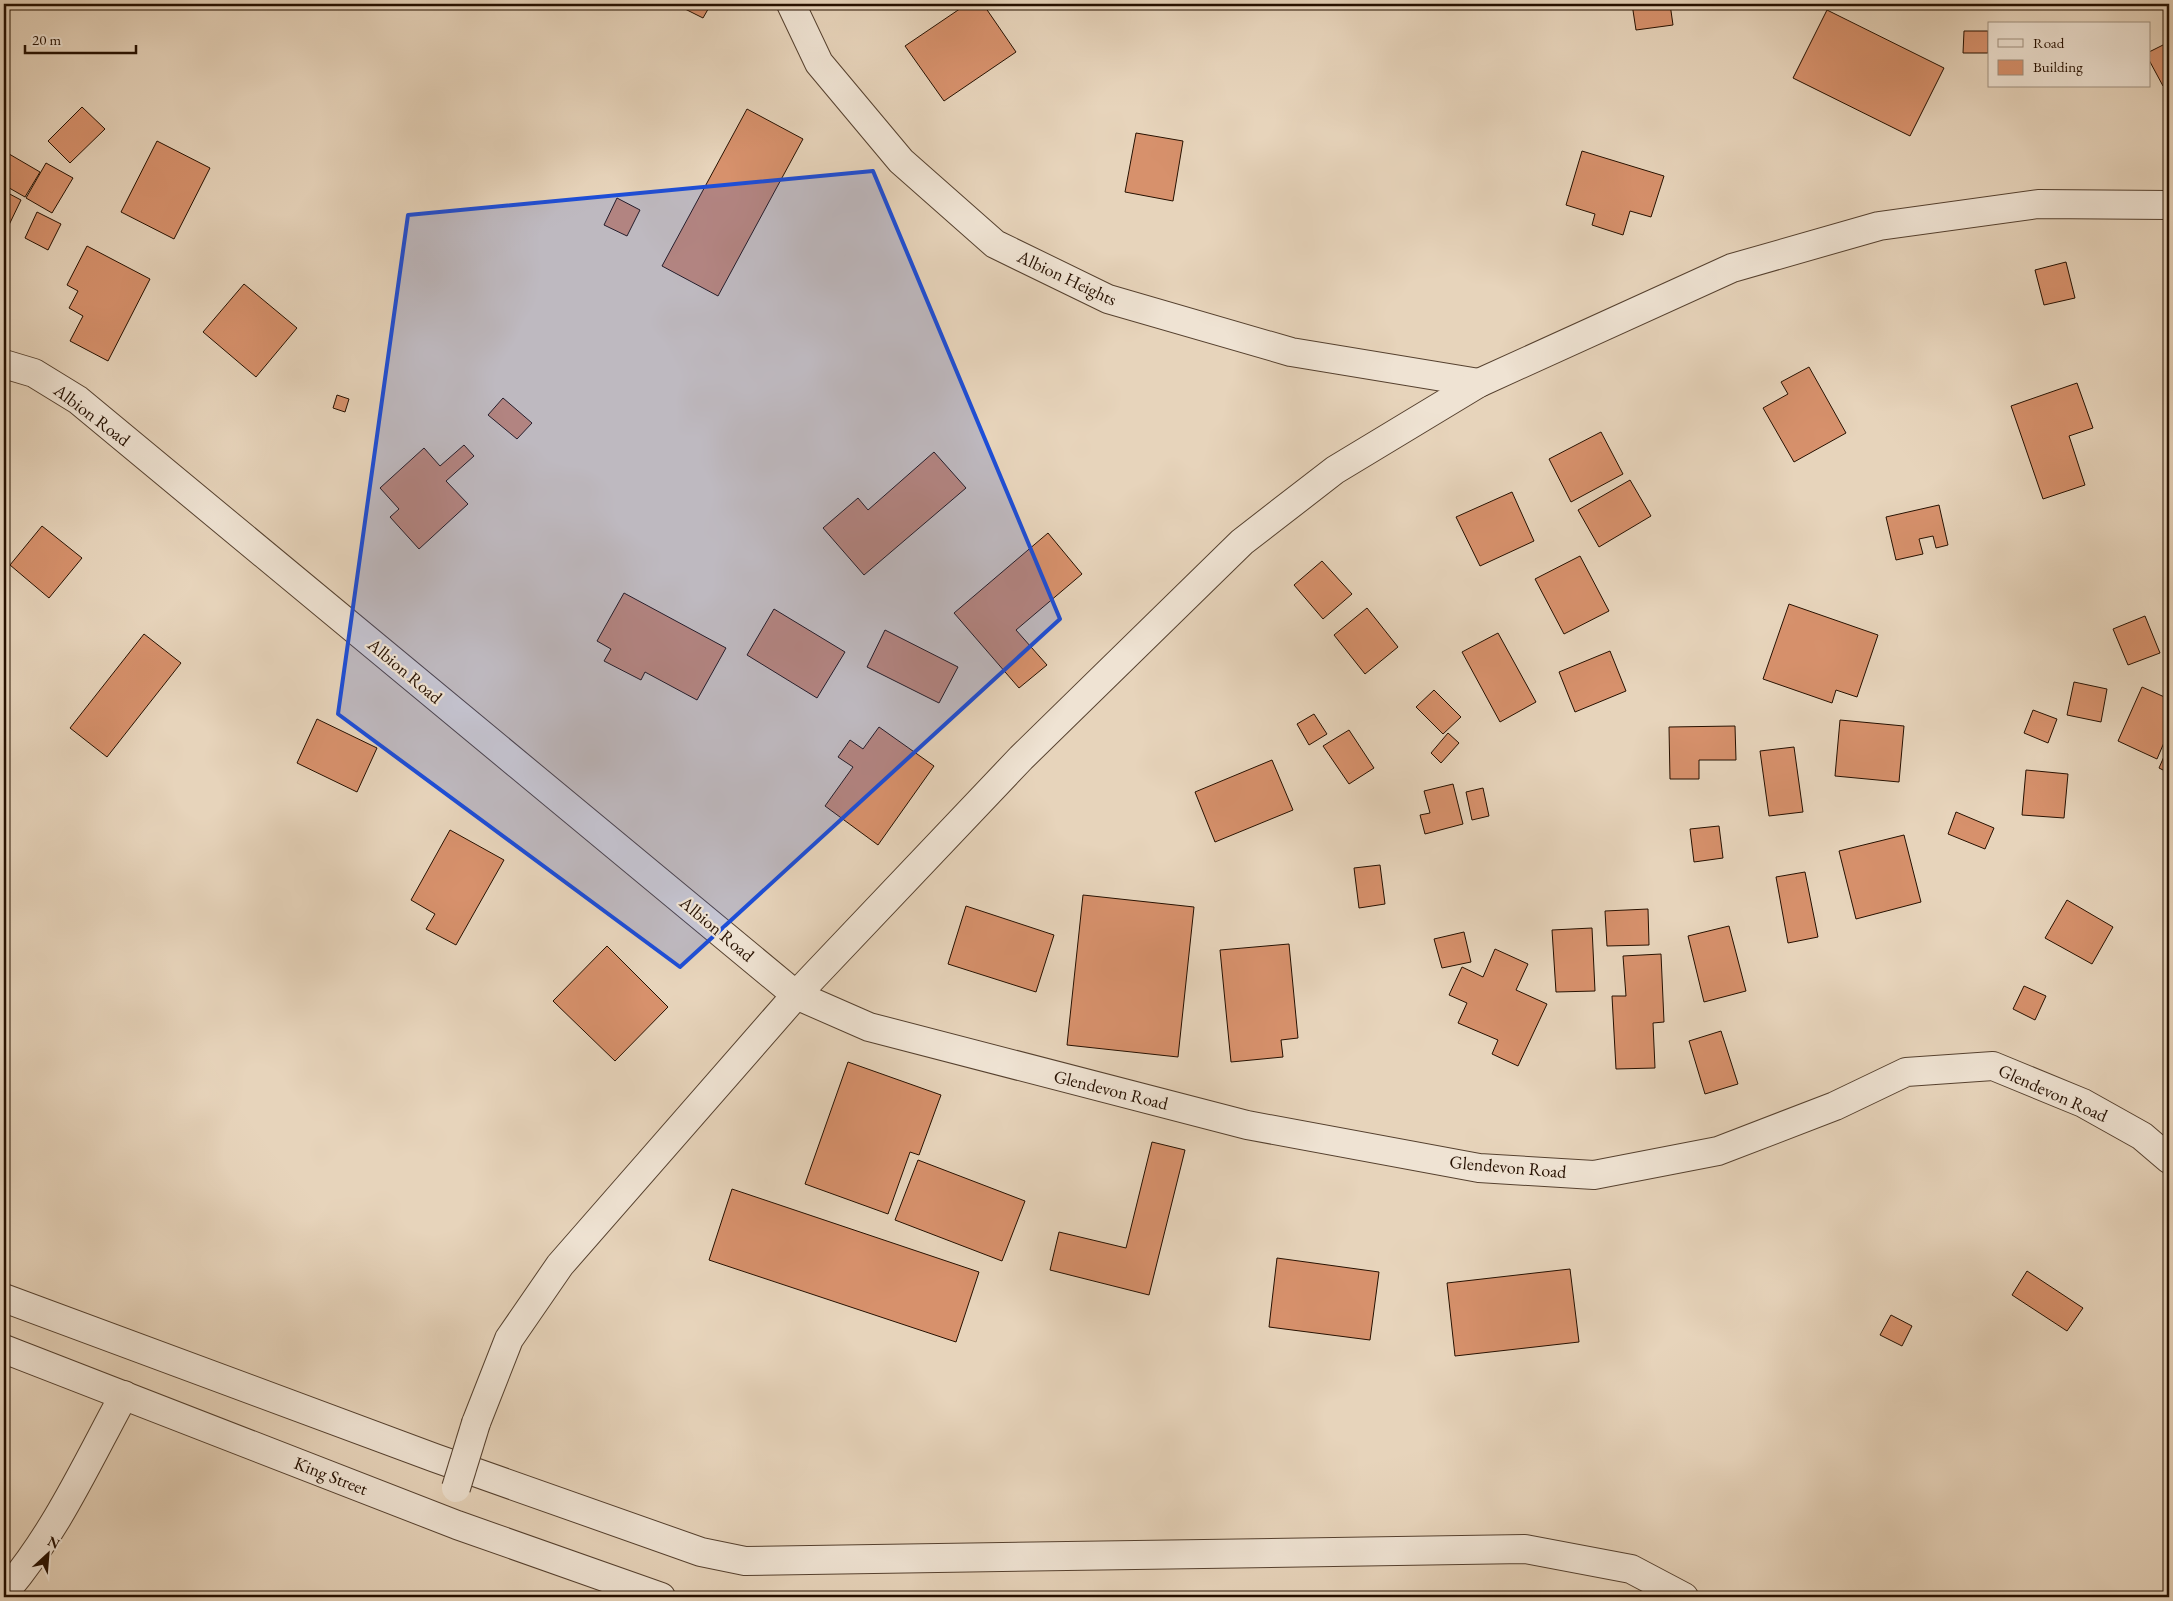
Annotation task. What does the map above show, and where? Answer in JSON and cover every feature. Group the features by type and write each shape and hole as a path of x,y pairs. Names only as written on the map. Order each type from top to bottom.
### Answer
{"street":[{"name":"Albion Heights","path":"791,4 818,62 901,161 995,244 1108,299 1291,352 1479,384"},
{"path":"457,1525 456,1488 476,1423 509,1339 560,1265 796,995 1021,758 1242,542 1335,470 1479,384 1732,268 1879,226 2038,204 2169,205"},
{"name":"Albion Road","path":"4,364 34,373 78,400 796,995"},
{"name":"Glendevon Road","path":"796,995 869,1027 1238,1122 1479,1168 1594,1175 1718,1150 1835,1106 1906,1072 1993,1066 2083,1103 2142,1136 2169,1159"},
{"path":"4,1298 435,1458 701,1552 745,1561 1525,1549 1631,1569 1684,1597"},
{"name":"King Street","path":"4,1348 457,1525 662,1597"},
{"path":"4,1593 24,1569 60,1515 124,1395"}],"highlighted area":[{"path":"873,171 1060,619 680,967 338,714 408,215"}],"building":[{"path":"675,4 711,4 703,18"},
{"path":"967,4 983,4 1016,52 944,101 905,46"},
{"path":"1632,4 1670,4 1673,25 1636,30"},
{"path":"1827,10 1944,68 1910,136 1793,78"},
{"path":"1964,31 1988,31 1988,53 1963,53"},
{"path":"2169,42 2169,82 2163,86 2150,62 2150,52"},
{"path":"82,107 105,129 70,163 48,141"},
{"path":"747,109 803,139 718,296 662,266"},
{"path":"1136,133 1183,141 1173,201 1125,192"},
{"path":"157,141 210,168 174,239 121,212"},
{"path":"4,151 40,172 25,197 4,185"},
{"path":"1582,151 1664,176 1651,217 1630,211 1623,235 1592,225 1595,214 1566,205"},
{"path":"46,163 73,178 52,213 26,198"},
{"path":"4,191 21,200 8,227 4,224"},
{"path":"617,198 640,210 627,236 604,225"},
{"path":"37,212 61,224 48,250 25,238"},
{"path":"87,246 150,279 108,361 70,341 83,316 69,308 78,291 67,285"},
{"path":"2066,262 2075,298 2044,305 2035,270"},
{"path":"244,284 297,328 256,377 203,332"},
{"path":"1809,367 1846,433 1794,462 1763,408 1788,394 1781,382"},
{"path":"2077,383 2093,428 2069,436 2085,485 2043,499 2011,406"},
{"path":"337,395 349,399 345,412 333,408"},
{"path":"503,398 532,423 517,439 488,415"},
{"path":"1601,432 1623,474 1571,502 1549,459"},
{"path":"464,445 474,456 446,481 468,504 419,549 390,517 399,509 380,488 424,448 440,466"},
{"path":"934,452 966,488 864,575 823,528 858,498 868,510"},
{"path":"1630,480 1651,516 1599,547 1578,510"},
{"path":"1512,492 1534,541 1480,566 1456,517"},
{"path":"1939,505 1948,545 1936,548 1933,536 1919,539 1923,554 1896,560 1886,517"},
{"path":"42,526 82,558 49,598 10,565"},
{"path":"1048,533 1082,574 1016,630 1047,665 1019,688 954,613"},
{"path":"1580,556 1609,611 1564,634 1535,579"},
{"path":"1322,561 1352,594 1323,619 1294,585"},
{"path":"624,593 726,648 697,700 645,672 641,680 604,661 611,649 597,641"},
{"path":"1789,604 1878,635 1857,697 1836,690 1832,703 1763,679"},
{"path":"1367,608 1398,647 1365,674 1334,635"},
{"path":"774,609 845,652 817,698 747,655"},
{"path":"2145,616 2160,653 2128,665 2113,629"},
{"path":"885,630 958,667 939,703 867,667"},
{"path":"1498,633 1536,702 1500,722 1462,652"},
{"path":"144,634 181,663 107,757 70,728"},
{"path":"1610,651 1626,691 1575,712 1559,672"},
{"path":"2074,682 2107,689 2101,722 2067,715"},
{"path":"2142,687 2169,699 2169,731 2157,759 2118,741"},
{"path":"1434,690 1461,717 1443,734 1416,707"},
{"path":"2033,710 2057,719 2048,743 2024,733"},
{"path":"1314,714 1327,734 1309,745 1297,724"},
{"path":"317,719 377,748 357,792 297,763"},
{"path":"1840,720 1904,726 1899,782 1835,776"},
{"path":"1735,726 1736,760 1699,760 1699,779 1670,779 1669,727"},
{"path":"879,727 934,766 878,845 825,806 853,767 838,757 850,740 863,749"},
{"path":"1349,730 1374,768 1349,784 1323,746"},
{"path":"1448,733 1459,743 1441,763 1431,753"},
{"path":"2169,745 2169,773 2159,768"},
{"path":"1794,747 1803,812 1769,816 1760,751"},
{"path":"1272,760 1293,810 1215,842 1195,792"},
{"path":"2026,770 2068,774 2064,818 2022,815"},
{"path":"1453,784 1463,824 1425,834 1420,815 1430,813 1424,791"},
{"path":"1483,788 1489,816 1472,820 1466,792"},
{"path":"1956,812 1994,828 1985,849 1948,834"},
{"path":"1719,826 1723,858 1694,862 1690,829"},
{"path":"450,830 504,860 456,945 426,929 435,914 411,900"},
{"path":"1904,835 1921,902 1856,919 1839,851"},
{"path":"1380,865 1385,904 1359,908 1354,868"},
{"path":"1805,872 1818,937 1788,943 1776,877"},
{"path":"1083,895 1194,907 1178,1057 1067,1045"},
{"path":"2067,900 2113,927 2092,964 2045,938"},
{"path":"966,906 1054,935 1036,992 948,964"},
{"path":"1648,909 1649,945 1607,946 1605,911"},
{"path":"1729,926 1746,991 1704,1002 1688,936"},
{"path":"1592,928 1595,991 1556,992 1552,930"},
{"path":"1464,932 1471,962 1442,968 1434,939"},
{"path":"1289,944 1298,1038 1281,1040 1283,1057 1231,1062 1220,950"},
{"path":"607,946 668,1007 615,1061 553,1001"},
{"path":"1495,949 1528,964 1516,990 1547,1004 1518,1066 1492,1054 1498,1040 1458,1023 1467,1003 1449,995 1462,967 1483,977"},
{"path":"1661,954 1664,1022 1653,1023 1655,1068 1616,1069 1612,996 1626,996 1623,956"},
{"path":"2024,986 2046,996 2035,1020 2013,1009"},
{"path":"1721,1031 1738,1084 1705,1094 1689,1041"},
{"path":"848,1062 941,1095 919,1155 910,1152 888,1214 805,1184"},
{"path":"1152,1142 1185,1150 1149,1295 1050,1270 1059,1232 1126,1248"},
{"path":"918,1160 1025,1201 1002,1261 895,1220"},
{"path":"732,1189 979,1272 956,1342 709,1260"},
{"path":"1277,1258 1379,1272 1370,1340 1269,1327"},
{"path":"1570,1269 1579,1342 1455,1356 1447,1283"},
{"path":"2027,1271 2083,1308 2067,1331 2012,1295"},
{"path":"1891,1315 1912,1326 1902,1346 1880,1335"}]}
